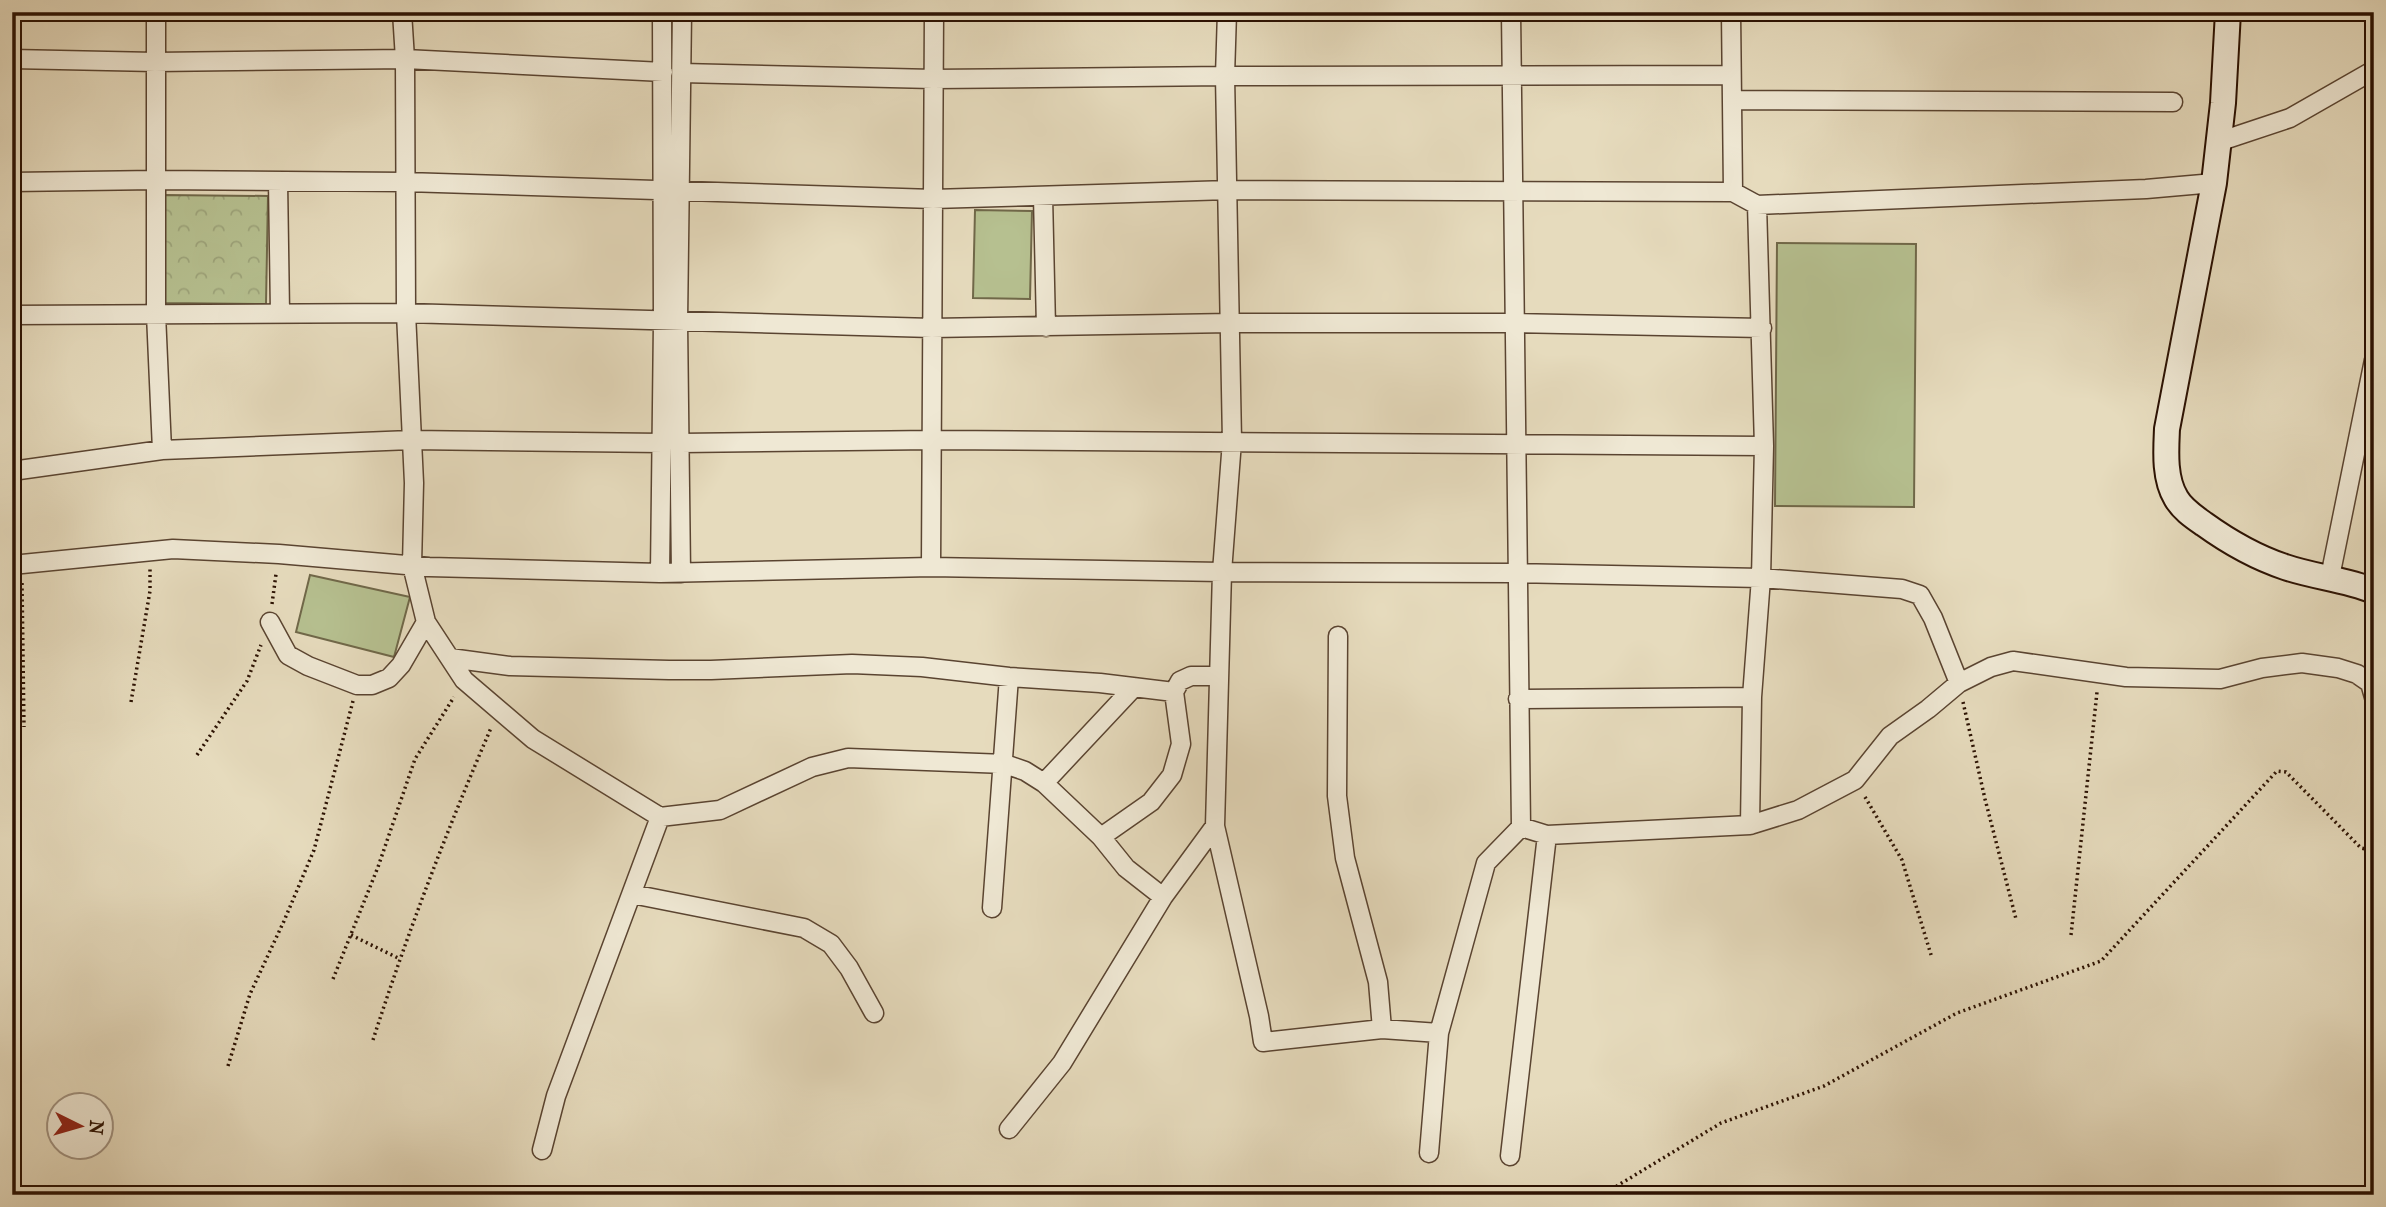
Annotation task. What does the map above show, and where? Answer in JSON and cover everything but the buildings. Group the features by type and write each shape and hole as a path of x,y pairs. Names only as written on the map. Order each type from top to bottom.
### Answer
{"street":[{"path":"156,12 156,314 162,450"},
{"path":"402,12 405,59 406,313 414,483 412,565 426,622 464,680 533,738 660,817 720,810 812,767 848,758 1004,764 1025,771 1044,783 1101,837 1126,868 1163,897"},
{"path":"660,573 663,443 671,322 671,192 662,12"},
{"path":"671,192 682,73 682,12"},
{"path":"930,567 933,12"},
{"path":"1227,12 1225,76 1232,441 1222,572 1215,826 1259,1016 1262,1042 1381,1029 1438,1033"},
{"path":"1429,1153 1438,1033 1486,863 1521,827 1511,12"},
{"path":"1731,12 1733,192"},
{"path":"2228,12 2223,103 2214,183 2168,429 2166,452 2169,477 2176,499 2189,513 2232,544 2286,567 2356,583 2374,591"},
{"path":"12,60 155,62 405,59 663,72"},
{"path":"2218,142 2290,118 2374,70"},
{"path":"682,73 933,79 1731,75"},
{"path":"1732,100 2173,102"},
{"path":"278,181 281,313"},
{"path":"12,182 406,182 933,199 1229,190 1733,192 1756,205 2132,190 2214,183"},
{"path":"1043,196 1046,327"},
{"path":"1750,825 1752,697 1761,578 1765,446 1756,205"},
{"path":"12,315 406,313 932,328 1231,323 1513,323 1762,328"},
{"path":"671,322 681,443 681,573"},
{"path":"2330,577 2371,389 2374,360"},
{"path":"681,443 932,439 1765,446"},
{"path":"12,471 162,450 411,440 663,443"},
{"path":"17,565 173,549 279,554 429,567 660,573 930,567 1761,578 1902,589 1920,595 1933,618 1959,683"},
{"path":"270,622 288,655 308,666 357,685 372,685 389,678 401,665 426,622"},
{"path":"1338,636 1337,796 1345,858 1378,982 1381,1029"},
{"path":"450,658 510,666 711,670 852,664 922,667 1174,692"},
{"path":"1521,827 1547,835 1750,825 1798,810 1855,780 1890,736 1959,683 1991,667 2013,661 2126,677 2220,679 2262,668 2302,663 2338,668 2357,674 2370,683 2374,697"},
{"path":"1101,837 1151,802 1172,775 1181,744 1174,692 1180,681 1191,676 1219,676"},
{"path":"992,908 1009,677"},
{"path":"1044,783 1134,687"},
{"path":"1518,699 1752,697"},
{"path":"542,1150 556,1096 660,817"},
{"path":"1009,1129 1062,1063 1163,897 1215,826"},
{"path":"1510,1156 1547,835"},
{"path":"632,894 804,928 831,944 849,968 874,1013"}],"path":[{"path":"131,702 150,592 150,551"},
{"path":"197,755 247,681 270,622 279,554"},
{"path":"17,565 23,727"},
{"path":"2071,935 2099,673"},
{"path":"333,979 378,867 415,759 464,680"},
{"path":"1959,683 2016,919"},
{"path":"228,1066 250,994 314,850 357,685"},
{"path":"373,1040 400,959 468,781 499,710"},
{"path":"1602,1195 1721,1123 1824,1086 1956,1013 2101,961 2277,771 2286,772 2361,848 2374,851"},
{"path":"1855,780 1902,860 1932,958"},
{"path":"351,935 400,959"}],"green space":[{"path":"165,195 268,196 266,304 165,303"},
{"path":"975,210 1032,211 1030,299 973,298"},
{"path":"1777,243 1916,244 1914,507 1775,506"},
{"path":"310,575 410,597 394,657 296,632"}]}
